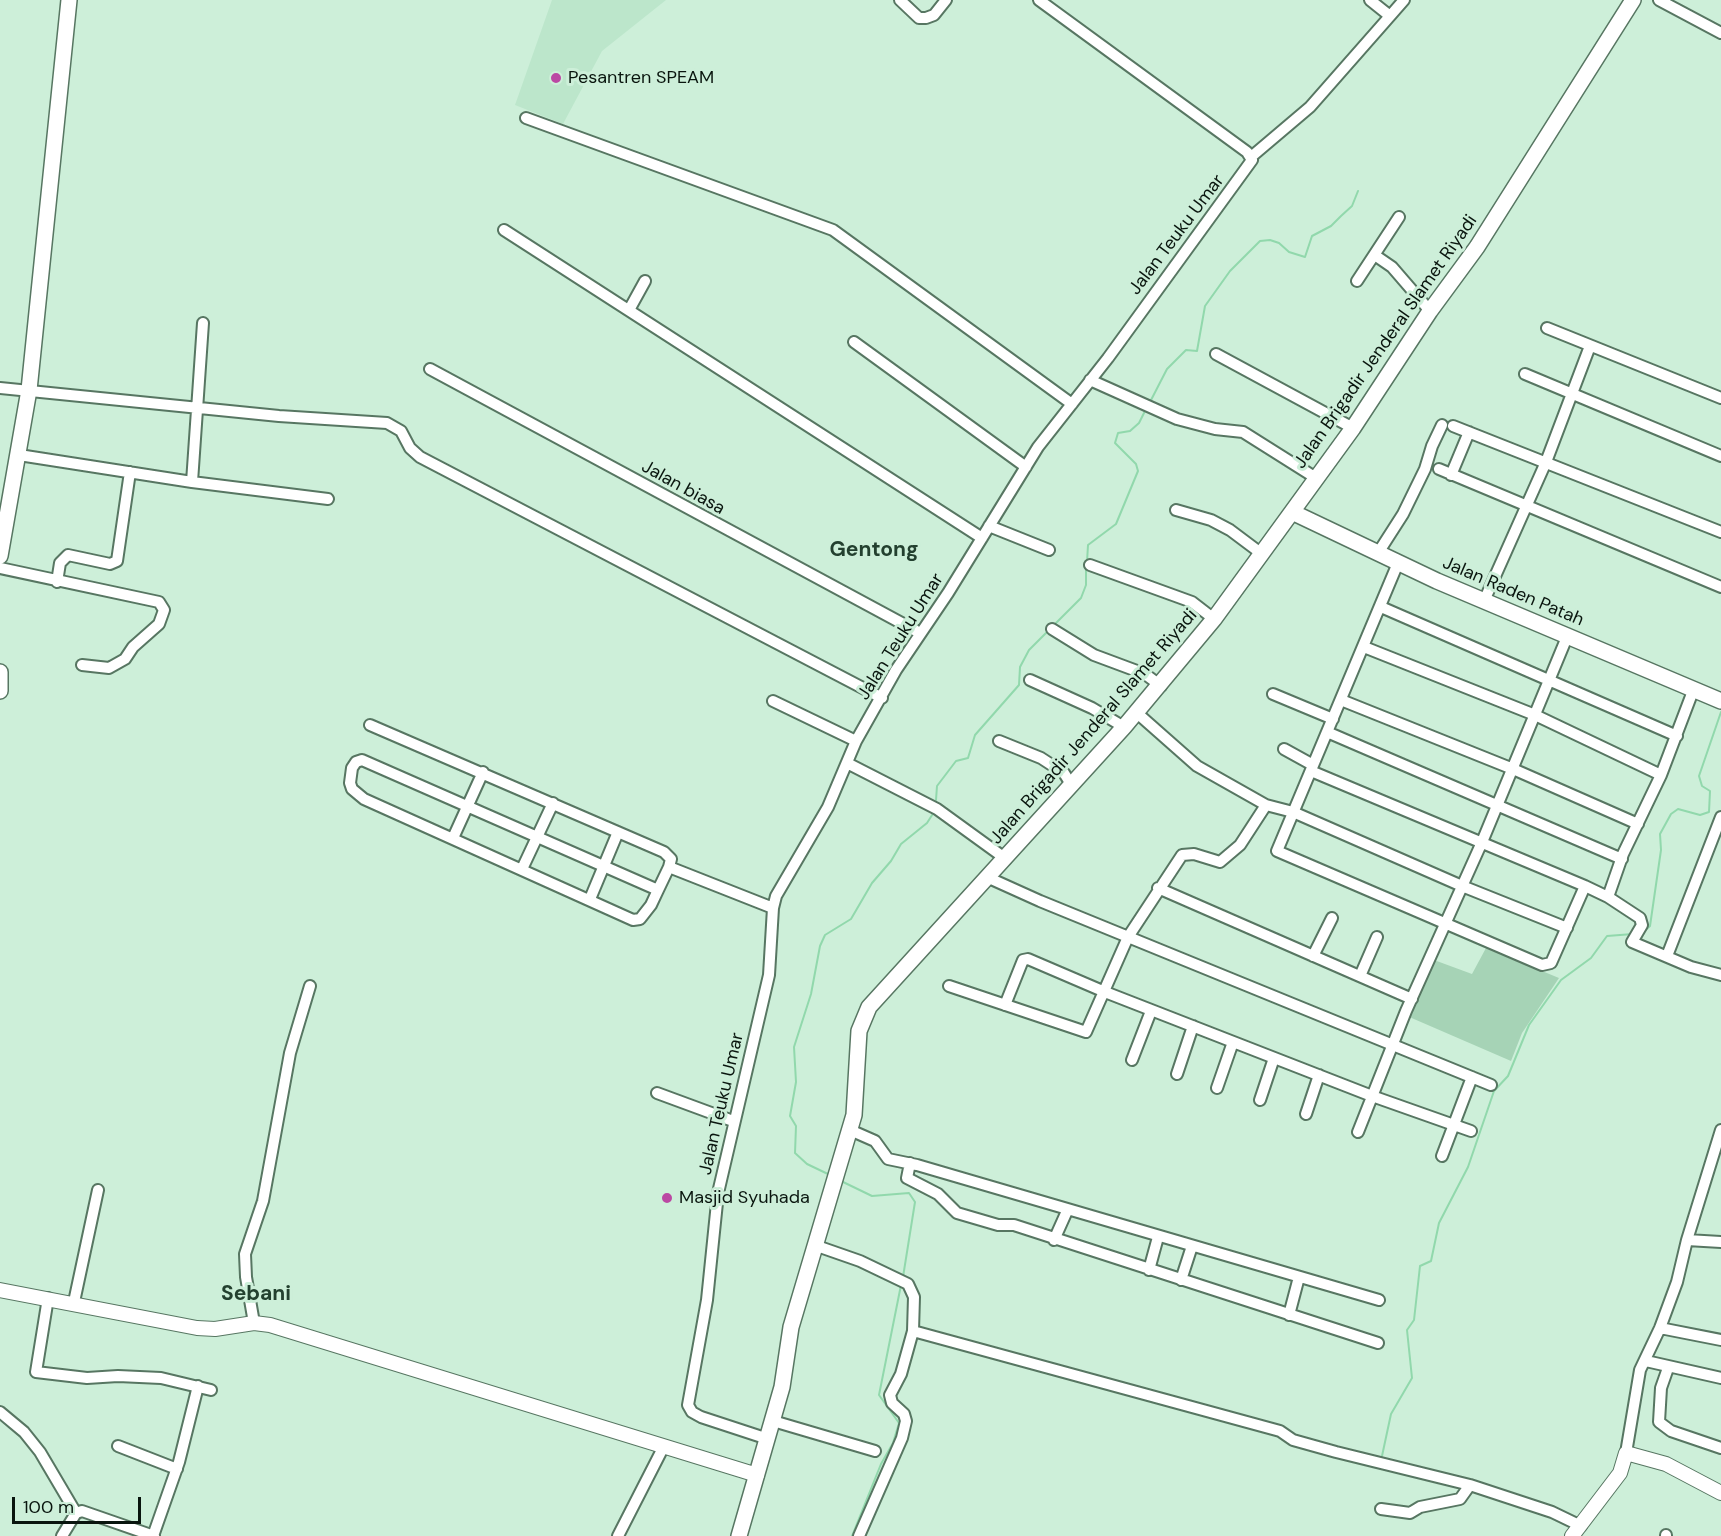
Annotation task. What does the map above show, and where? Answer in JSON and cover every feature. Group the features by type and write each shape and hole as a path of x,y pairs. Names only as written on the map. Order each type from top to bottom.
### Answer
{"main road":[{"path":"0,556 19,455 28,390 69,0"},
{"name":"Jalan Brigadir Jenderal Slamet Riyadi","path":"739,1536 773,1421 785,1371 791,1327 817,1246 856,1107 858,1042 863,1018 886,986 989,878 1161,686 1214,619 1353,428 1430,311 1477,247 1633,0"},
{"name":"Jalan Raden Patah","path":"1292,513 1484,601 1720,701"},
{"path":"0,672 0,691"}],"street":[{"path":"900,0 920,18 926,18 934,15 946,0"},
{"path":"1039,0 1251,157 1310,107 1404,0"},
{"path":"1370,0 1390,16"},
{"path":"1659,0 1721,33"},
{"path":"526,118 833,230 1072,404"},
{"name":"Jalan Teuku Umar","path":"768,1439 727,1428 688,1409 707,1300 718,1193 769,975 772,908 780,888 828,807 856,741 896,670 1026,467 1251,163 1251,157"},
{"path":"1356,281 1376,256 1399,217"},
{"path":"504,230 982,538"},
{"path":"1376,256 1392,267 1430,311"},
{"path":"628,310 645,281"},
{"path":"192,482 203,323"},
{"path":"1547,327 1721,398"},
{"path":"854,342 1026,467"},
{"path":"1484,601 1546,462 1590,346"},
{"path":"1216,354 1353,428"},
{"name":"Jalan biasa","path":"430,369 920,633"},
{"path":"1525,374 1721,456"},
{"path":"1090,380 1191,424 1243,432 1316,478"},
{"path":"0,388 279,416 387,423 401,430 410,448 420,458 882,698"},
{"path":"1378,553 1403,514 1425,469 1432,446 1448,425 1721,532"},
{"path":"1451,475 1469,432"},
{"path":"19,455 192,482 328,499"},
{"path":"1439,469 1721,587"},
{"path":"57,582 60,563 68,555 110,564 117,561 130,472"},
{"path":"1176,510 1211,520 1230,530 1262,554"},
{"path":"989,526 1049,550"},
{"path":"1398,563 1276,848 1279,853 1393,903 1447,922 1546,965 1551,963 1585,886"},
{"path":"1090,565 1192,602 1214,619"},
{"path":"0,568 159,602 164,610 159,624 133,647 125,659 109,668 82,665"},
{"path":"1381,607 1677,736"},
{"path":"1052,629 1094,655 1145,674 1161,686"},
{"path":"1358,1132 1412,999 1482,842 1567,637"},
{"path":"1364,647 1535,715 1661,775"},
{"path":"1030,680 1092,708 1124,728"},
{"path":"1608,897 1622,859 1661,775 1693,691"},
{"path":"1273,694 1332,719"},
{"path":"1341,700 1513,769 1638,824"},
{"path":"773,701 856,741"},
{"path":"1137,713 1197,766 1266,805 1293,812 1462,886 1568,928"},
{"path":"370,725 664,852 671,859 658,890 640,919 633,920 364,800 352,789 350,783 352,768 356,762 368,761 381,769 658,890"},
{"path":"1327,732 1622,859"},
{"path":"999,741 1041,758 1064,773 1072,786"},
{"path":"1284,749 1312,768 1608,897 1640,918 1642,925 1634,936 1667,956 1691,967 1721,975"},
{"path":"847,763 937,809 1006,859"},
{"path":"453,838 483,772"},
{"path":"522,869 553,803"},
{"path":"949,986 1086,1032 1128,937 1158,888 1182,855 1198,854 1215,862 1223,860 1240,845 1266,805"},
{"path":"1667,956 1720,823"},
{"path":"590,899 618,832"},
{"path":"669,867 772,908"},
{"path":"989,878 1491,1085"},
{"path":"1158,888 1412,999"},
{"path":"1313,956 1332,918"},
{"path":"1360,976 1377,937"},
{"path":"1005,1005 1025,959 1151,1011 1372,1096 1471,1131"},
{"path":"254,1323 247,1292 245,1254 263,1201 290,1053 310,986"},
{"path":"1132,1060 1151,1011"},
{"path":"1177,1074 1193,1026"},
{"path":"1217,1088 1233,1042"},
{"path":"1260,1100 1274,1058"},
{"path":"1306,1114 1319,1075"},
{"path":"1442,1156 1452,1124 1472,1077"},
{"path":"657,1093 733,1121"},
{"path":"850,1130 875,1141 888,1159 910,1163 1067,1211 1378,1300"},
{"path":"913,1330 1280,1431 1293,1440 1336,1452 1470,1485 1552,1512 1577,1531 1620,1473 1626,1453 1636,1383 1677,1282 1687,1240 1721,1130"},
{"path":"910,1163 907,1178 938,1194 957,1213 998,1225 1014,1226 1378,1343"},
{"path":"938,1194 944,1173"},
{"path":"74,1302 98,1190"},
{"path":"1054,1240 1067,1211"},
{"path":"1149,1270 1158,1237"},
{"path":"1687,1240 1721,1242"},
{"path":"817,1246 909,1284 914,1297 913,1330 901,1374 890,1395 892,1402 904,1414 906,1421 902,1438 859,1536"},
{"path":"1182,1280 1192,1246"},
{"path":"1289,1315 1299,1277"},
{"path":"0,1290 74,1302 197,1328 215,1329 254,1323 270,1325 757,1475"},
{"path":"48,1299 36,1372 87,1378 118,1376 161,1378 212,1390"},
{"path":"1660,1328 1721,1340"},
{"path":"1646,1361 1668,1368 1721,1378"},
{"path":"1668,1368 1661,1388 1659,1422 1671,1431 1721,1448"},
{"path":"62,1536 76,1513 82,1511 153,1536 177,1469 198,1386"},
{"path":"0,1412 24,1432 40,1452 76,1513"},
{"path":"773,1421 875,1451"},
{"path":"118,1446 177,1469"},
{"path":"618,1536 664,1446"},
{"path":"1626,1453 1666,1464 1719,1488"},
{"path":"1381,1509 1401,1513 1414,1512 1420,1507 1460,1498 1470,1485"}],"shaded area":[{"name":"Pesantren SPEAM","path":"552,0 666,0 602,51 563,124 515,105"},
{"path":"1486,948 1559,978 1522,1033 1511,1061 1407,1016 1434,960 1472,974"}],"waterway":[{"path":"1149,404 1167,369 1186,350 1197,351 1205,306 1230,271 1260,241 1270,240 1279,243 1289,252 1305,257 1312,236 1331,226 1352,206 1358,191"},
{"path":"1087,562 1088,545 1116,524 1138,471 1136,464 1115,443 1118,433 1130,431 1139,423 1146,409"},
{"path":"936,800 937,786 956,761 968,758 975,735 1019,685 1020,667 1029,650 1081,598 1086,585 1086,568"},
{"path":"1641,934 1650,926 1661,850 1660,834 1671,814 1678,809 1700,815 1709,812 1710,791 1702,786 1699,776 1721,712"},
{"path":"830,1175 807,1164 795,1153 796,1126 790,1116 796,1082 794,1047 811,994 820,946 825,935 851,919 872,883 891,861 901,844 927,823 934,812"},
{"path":"1382,1456 1391,1414 1412,1378 1407,1330 1414,1320 1420,1266 1431,1261 1439,1223 1468,1167 1494,1091 1508,1076 1529,1025 1561,980 1591,958 1607,936 1633,934"},
{"path":"841,1181 872,1196 909,1193 915,1202 903,1277"},
{"path":"852,1536 881,1464 893,1443 899,1423 879,1395 901,1285"}],"place":[{"name":"Pesantren SPEAM","path":"556,78"},
{"name":"Masjid Syuhada","path":"667,1198"}],"district":[{"name":"Gentong","path":"874,550"},
{"name":"Sebani","path":"256,1294"}]}
